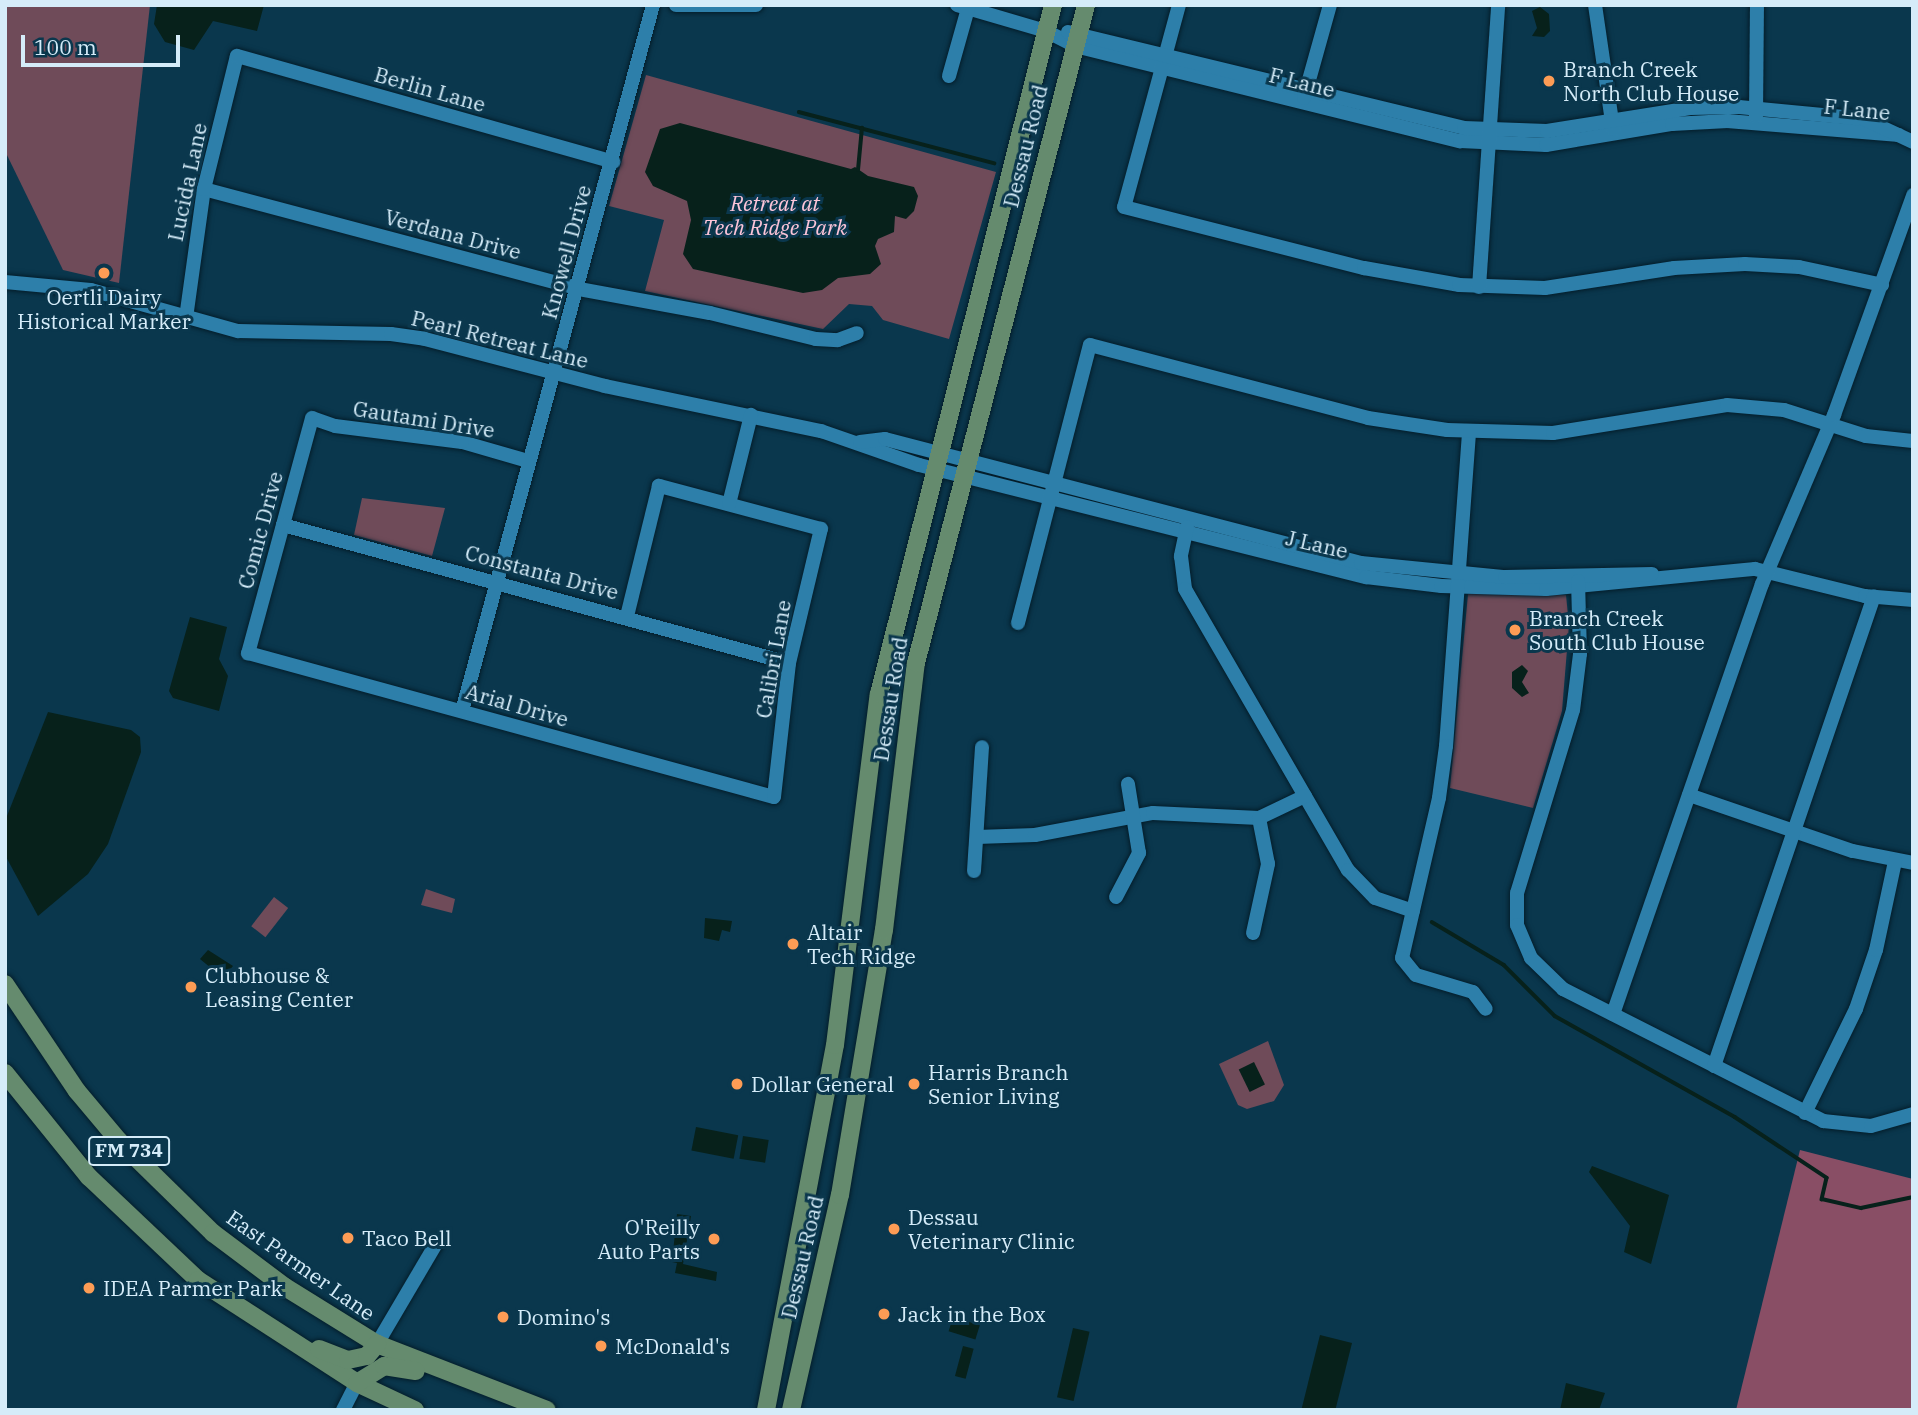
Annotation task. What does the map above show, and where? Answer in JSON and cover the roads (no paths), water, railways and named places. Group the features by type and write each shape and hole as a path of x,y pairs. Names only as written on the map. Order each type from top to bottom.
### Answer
{"main road":[{"name":"Dessau Road","path":"766,1410 810,1190 850,938 873,737 892,631 1053,5"},
{"name":"Dessau Road","path":"791,1410 840,1195 884,930 916,663 1086,5"},
{"path":"873,737 905,739"},
{"name":"East Parmer Lane","path":"5,984 77,1091 172,1195 250,1262 376,1344 502,1395 547,1410"},
{"name":"FM 734","path":"5,1073 49,1131 138,1227 251,1318 357,1383 415,1410"},
{"path":"810,1190 840,1195"},
{"path":"251,1318 271,1320 337,1358 367,1356 376,1344"},
{"path":"357,1383 374,1368 394,1364 477,1397 502,1395"}],"street":[{"name":"Knowell Drive","path":"462,711 528,461 579,289 653,5"},
{"path":"676,5 756,5"},
{"path":"1180,5 1124,207 1364,268 1479,287 1545,288 1674,268 1745,264 1799,267 1882,285"},
{"path":"1305,97 1330,5"},
{"path":"1479,287 1498,5"},
{"path":"1595,5 1613,128"},
{"path":"1756,114 1757,5"},
{"path":"949,76 965,6"},
{"name":"F Lane","path":"965,6 1046,31 1305,97 1488,137 1613,128 1690,108 1864,119 1913,142"},
{"name":"Berlin Lane","path":"237,56 613,162"},
{"name":"Lucida Lane","path":"186,318 204,190 237,56"},
{"name":"Verdana Drive","path":"204,190 579,289 710,313 816,339 838,340 857,333"},
{"path":"1613,1014 1768,572 1830,424 1913,195"},
{"name":"Pearl Retreat Lane","path":"5,282 81,288 186,318 256,333 408,335 554,374 751,415 860,442 885,439 936,461 967,469"},
{"path":"1018,623 1090,345 1368,418 1469,433 1563,432 1727,405 1784,410 1866,436 1913,441"},
{"path":"627,616 659,486 729,503 751,415"},
{"name":"Gautami Drive","path":"312,418 462,442 528,461"},
{"name":"Comic Drive","path":"248,653 312,418"},
{"path":"1469,433 1459,581 1439,798 1402,958 1408,971 1464,987 1481,999 1486,1009"},
{"name":"J Lane","path":"967,469 1054,484 1353,574 1459,581 1578,581 1720,570 1768,572 1874,597 1913,600"},
{"name":"J Lane","path":"967,469 1050,499 1187,526"},
{"name":"Calibri Lane","path":"729,503 821,529 789,663 774,797"},
{"name":"Constanta Drive","path":"283,525 627,616 789,663"},
{"path":"1187,526 1181,556 1185,589 1305,796 1366,892 1383,902 1413,911"},
{"path":"1578,581 1580,654 1573,710 1522,875 1516,909 1522,941 1542,973 1613,1014 1805,1112 1854,1126 1886,1123 1913,1114"},
{"path":"1714,1066 1874,597"},
{"name":"Arial Drive","path":"248,653 774,797"},
{"path":"974,871 982,747"},
{"path":"1116,897 1139,853 1128,784"},
{"path":"1689,795 1795,832 1895,861 1913,863"},
{"path":"976,836 1035,835 1134,815 1259,818 1305,796"},
{"path":"1253,933 1268,864 1259,818"},
{"path":"1805,1112 1860,1000 1895,861"},
{"path":"376,1344 437,1242"},
{"path":"343,1410 357,1383"}],"waterway":[{"path":"799,112 994,163"},
{"path":"858,170 862,128"},
{"path":"1432,922 1504,965 1555,1016 1735,1117 1827,1178 1822,1199 1861,1208 1913,1197"}],"place":[{"name":"Branch Creek North Club House","path":"1549,81"},
{"name":"Oertli Dairy Historical Marker","path":"104,273"},
{"name":"Branch Creek South Club House","path":"1515,630"},
{"name":"Altair Tech Ridge","path":"793,944"},
{"name":"Clubhouse & Leasing Center","path":"191,987"},
{"name":"Dollar General","path":"737,1084"},
{"name":"Harris Branch Senior Living","path":"914,1084"},
{"name":"Dessau Veterinary Clinic","path":"894,1229"},
{"name":"Taco Bell","path":"348,1238"},
{"name":"O'Reilly Auto Parts","path":"714,1239"},
{"name":"IDEA Parmer Park","path":"89,1288"},
{"name":"Jack in the Box","path":"884,1314"},
{"name":"Domino's","path":"503,1317"},
{"name":"McDonald's","path":"601,1346"}],"park label":[{"name":"Retreat at Tech Ridge Park","path":"775,215"}]}
